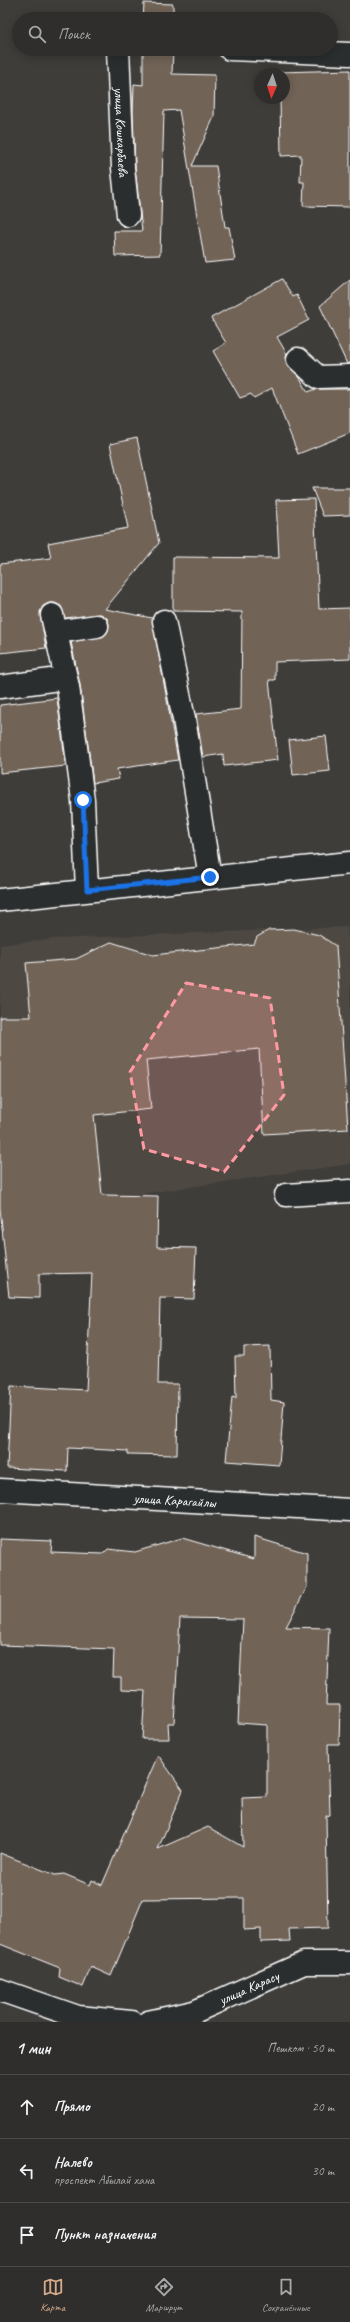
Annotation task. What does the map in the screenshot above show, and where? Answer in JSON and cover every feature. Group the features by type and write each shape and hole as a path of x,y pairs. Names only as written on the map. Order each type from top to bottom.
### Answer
{"street":[{"path":"338,54 350,54"},
{"name":"улица Кошкарбаева","path":"118,56 122,168 128,215"},
{"path":"298,359 318,377 350,376"},
{"path":"164,621 184,719 210,877"},
{"path":"87,890 83,800 66,678 54,623 97,626"},
{"path":"0,687 66,678"},
{"path":"0,900 350,863"},
{"path":"286,1195 350,1191"},
{"name":"улица Карагайлы","path":"0,1490 350,1510"},
{"name":"улица Карасу","path":"148,2022 194,2012 304,1963 350,1963"},
{"path":"0,1990 78,2017 131,2022"}],"highlighted area":[{"path":"186,983 270,998 284,1095 224,1172 144,1149 130,1072"}],"shaded area":[{"path":"347,927 350,962 350,1164 0,1214 0,945 53,939"}],"building":[{"path":"144,3 173,4 173,12 143,12"},
{"path":"143,56 173,56 172,74 215,75 214,117 192,166 216,166 225,227 229,227 235,260 205,263 179,110 164,111 160,255 115,256 114,231 142,231 135,167 133,113 134,84 143,85"},
{"path":"350,70 350,207 303,206 304,182 300,182 301,155 281,156 280,104 290,104 290,72"},
{"path":"282,279 293,297 297,295 309,320 277,337 287,354 286,363 300,378 308,392 316,389 350,389 350,433 298,454 272,388 254,398 251,394 240,398 213,351 226,343 211,318"},
{"path":"350,280 350,364 347,364 320,306"},
{"path":"137,438 159,543 105,609 152,618 178,760 117,769 119,779 93,783 80,685 71,642 104,636 108,631 109,624 107,618 101,614 65,618 61,606 55,603 49,603 43,606 40,612 46,648 0,653 0,564 51,558 48,543 128,528 110,444"},
{"path":"312,488 350,488 350,515 323,516"},
{"path":"314,499 319,609 350,608 350,659 275,662 275,680 269,680 278,760 224,766 223,754 203,757 196,714 241,709 242,612 173,611 173,557 279,558 276,500"},
{"path":"57,698 66,766 0,773 0,705"},
{"path":"326,736 330,771 293,775 289,740"},
{"path":"294,929 319,935 336,946 348,1129 264,1134 259,1049 146,1060 151,1109 94,1115 102,1195 158,1196 157,1247 196,1248 194,1299 160,1298 158,1384 178,1384 177,1455 128,1454 128,1451 68,1448 67,1471 7,1468 11,1386 86,1390 92,1273 39,1274 39,1298 9,1297 0,1208 0,1017 31,1017 26,963 76,959 111,942 153,955 254,944 257,937 269,930"},
{"path":"270,1346 271,1400 284,1402 279,1465 226,1461 232,1397 236,1398 235,1356 244,1356 244,1347"},
{"path":"254,1537 307,1553 307,1587 286,1627 329,1628 326,1705 340,1705 339,1744 328,1744 330,1815 326,1816 328,1928 289,1929 290,1941 261,1942 261,1929 244,1930 244,1898 143,1899 111,1976 91,1967 83,1987 59,1977 60,1968 0,1944 0,1853 55,1875 64,1874 90,1885 92,1880 102,1885 158,1755 183,1790 158,1849 208,1827 243,1847 242,1798 267,1797 267,1725 238,1723 243,1619 180,1618 174,1723 168,1723 169,1739 142,1739 145,1691 121,1690 121,1677 113,1677 114,1649 0,1645 0,1539 52,1541 51,1552 103,1554 108,1549 135,1552 182,1538 254,1559"}],"route":[{"path":"83,800 87,890 210,877"}]}
